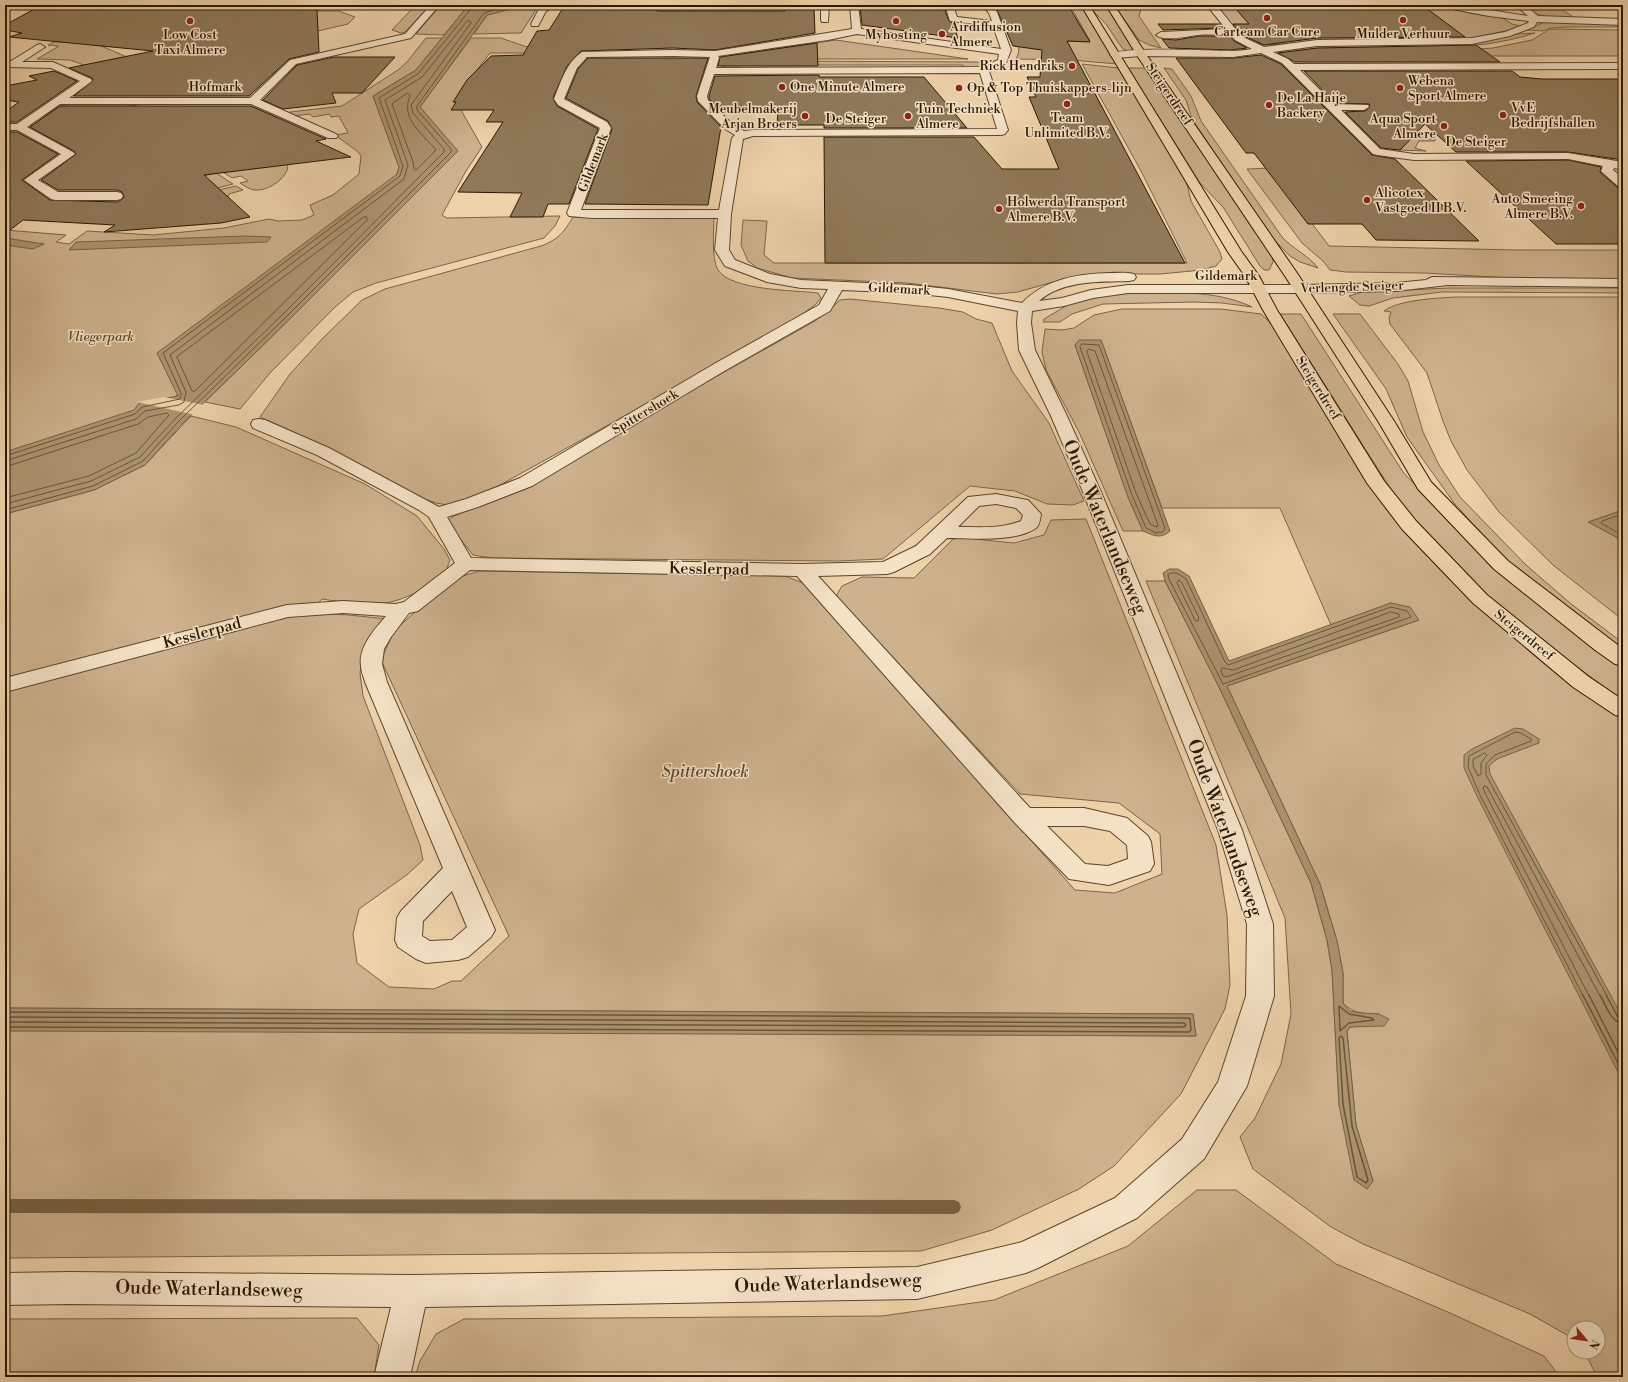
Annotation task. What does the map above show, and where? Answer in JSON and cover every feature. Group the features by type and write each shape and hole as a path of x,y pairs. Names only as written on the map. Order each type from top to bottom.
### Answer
{"main road":[{"name":"Steigerdreef","path":"1085,5 1235,252 1275,280 1386,421 1424,485 1501,565 1602,645 1623,659"},
{"name":"Steigerdreef","path":"1110,5 1142,55 1275,280 1376,482 1409,524 1480,599 1581,682 1623,710"}],"street":[{"name":"Hofmark","path":"58,101 253,101 293,62 408,36 433,8 430,5"},
{"path":"535,24 543,9 554,5"},
{"path":"825,5 825,20"},
{"path":"854,5 857,32 1004,52"},
{"path":"949,5 953,19 998,24"},
{"path":"710,71 984,70 1003,61 1004,52 1006,50 994,12 986,5"},
{"name":"De Steiger","path":"1213,5 1212,6 1231,32 1238,38 1285,60 1377,152 1414,157 1568,156 1623,166"},
{"path":"1445,5 1487,14 1586,22 1623,22"},
{"path":"1520,5 1535,18"},
{"name":"De Steiger","path":"1115,55 1199,57 1317,43 1472,41 1507,34 1531,25 1535,18"},
{"name":"Gildemark","path":"725,214 573,213 606,128 604,124 562,103 559,99 578,57 585,54 673,52 715,54 857,32"},
{"path":"1161,35 1177,35 1200,32 1231,32"},
{"path":"19,127 87,81 53,65 11,65 40,47"},
{"path":"715,54 702,96 703,101 730,127 742,135"},
{"path":"5,61 18,61"},
{"path":"1291,67 1623,66"},
{"name":"De Steiger","path":"742,135 753,133 1001,132 1002,130 999,116 984,70"},
{"path":"253,101 300,122 324,119 332,136"},
{"path":"1331,107 1364,106"},
{"path":"5,127 19,127 69,154 30,180 55,196 118,196"},
{"name":"Gildemark","path":"742,135 738,138 725,214 722,250 730,263 767,278 801,284 911,289 941,292 1025,308 1064,302 1091,294 1128,289 1275,280"},
{"path":"1610,164 1607,171 1623,184"},
{"name":"Verlengde Steiger","path":"1275,280 1396,287 1445,282 1623,283"},
{"name":"Spittershoek","path":"436,514 472,503 526,482 825,308 837,286"},
{"name":"Oude Waterlandseweg","path":"5,1289 70,1288 412,1291 917,1283 1026,1257 1126,1208 1193,1149 1232,1086 1260,996 1260,924 1230,830 1092,492 1059,416 1027,350 1024,323 1025,308"},
{"path":"259,424 285,433 425,506 436,514 465,564"},
{"name":"Kesslerpad","path":"5,686 287,611 343,607 396,610 411,607 452,576 465,564 802,570 887,568 922,550 942,532"},
{"path":"802,570 1024,816"},
{"name":"Kesslerpad","path":"402,609 383,633 371,664 376,682 457,870"},
{"path":"392,1377 412,1291"}],"green space":[{"path":"422,5 427,9 405,32 401,33 392,30 411,10 403,7"},
{"path":"437,5 468,6 444,35 416,34 440,6"},
{"path":"496,5 542,5 537,8 521,33 474,34 487,15 510,9"},
{"path":"1070,5 1081,5 1117,64 1071,60 1016,59 1019,51 1017,43 1024,41 1090,41"},
{"path":"1089,5 1107,5 1137,51 1130,52 1122,48 1106,24"},
{"path":"1114,5 1142,5 1139,16 1161,48 1149,45 1139,40"},
{"path":"1320,5 1331,5 1343,19 1455,30 1421,5 1439,5 1474,14 1501,17 1512,24 1521,26 1506,31 1466,39 1314,42 1266,45 1254,42 1240,33 1215,8 1236,8 1256,29 1333,21"},
{"path":"1521,5 1554,5 1577,19 1547,17 1536,14"},
{"path":"315,11 339,11 355,17 348,24 318,31"},
{"path":"1545,22 1623,24 1623,27 1568,27 1551,28 1543,31 1526,30"},
{"path":"1550,29 1623,30 1623,56 1450,56 1464,50 1493,48 1532,40"},
{"path":"1535,33 1509,40 1457,47 1326,49 1277,55 1276,52 1320,44 1473,42 1515,34"},
{"name":"Vliegerpark","path":"426,38 442,38 416,70 373,96 399,167 397,174 358,223 136,434 5,477 5,230 66,235 56,242 69,244 87,231 153,235 224,228 269,219 278,221 302,220 314,215 310,205 333,195 359,174 361,156 357,151 335,135 348,133 339,116 331,117 329,114 313,117 310,114 293,116 290,112 342,106 398,70 407,62"},
{"path":"471,38 501,38 524,46 563,53 490,53 470,79 457,103 482,147 466,171 442,215 447,218 560,216 555,226 544,238 376,283 353,292 334,308 270,373 240,409 205,402 457,151 420,107"},
{"path":"836,40 968,59 767,59 732,55"},
{"path":"54,42 92,42 127,57 98,79 95,69 70,60 37,59 59,46 48,45"},
{"path":"764,61 989,62 977,69 964,69 963,65 739,65 738,68 727,68 720,65"},
{"path":"1082,64 1119,68 1185,176 1191,201 1220,252 1222,259 1216,266 1202,270 1160,274 1108,274 1067,278 1018,292 997,294 907,283 792,278 757,268 748,261 741,245 743,220 767,221 764,255 774,263 1187,263 1141,171"},
{"path":"1128,68 1148,68 1273,257 1273,262 1269,270 1264,270 1260,266 1223,207 1200,183"},
{"path":"1164,68 1172,69 1191,96 1201,121 1282,237 1310,259 1318,268 1300,262 1290,256 1272,238 1192,119 1186,100"},
{"path":"72,104 141,104 35,127 30,124 60,106"},
{"path":"1373,109 1401,138 1435,139 1435,141 1419,141 1415,148 1426,151 1387,148 1351,110"},
{"path":"287,162 288,167 286,172 279,181 274,185 258,190 251,189 240,183 248,181 241,176 232,178 221,171"},
{"path":"1270,168 1329,246 1517,250 1623,250 1623,279 1528,279 1424,273 1346,272 1330,270 1323,261 1302,243 1247,169"},
{"path":"216,173 233,184 205,191 209,192 236,186 243,190 229,194 228,198 170,183"},
{"path":"696,216 714,218 714,259 718,270 725,277 750,286 818,293 821,298 815,305 798,317 491,490 466,500 448,505 436,503 417,496 379,477 325,446 260,417 290,374 323,338 362,300 385,289 541,246 560,235 573,217"},
{"path":"1449,288 1623,288 1623,293 1442,292 1393,298 1369,306 1360,305 1349,296 1362,292"},
{"path":"1130,293 1192,293 1223,297 1252,307 1222,303 1194,302 1103,304 1072,314 1060,322 1043,322 1044,319 1076,300 1103,295"},
{"path":"1456,297 1623,297 1623,510 1589,522 1618,538 1623,536 1623,620 1553,565 1499,512 1467,470 1451,441 1427,373 1390,324 1389,318 1391,312 1384,311 1398,304 1408,302"},
{"path":"850,299 939,308 963,312 976,319 992,323 1012,371 1049,423 1084,501 1073,505 1047,504 1015,491 970,486 883,559 838,561 492,558 473,555 447,522 452,517 527,486 815,321 840,300"},
{"path":"1122,309 1221,309 1261,314 1275,327 1381,500 1614,711 1623,717 1623,1377 1597,1377 1589,1360 1606,1360 1606,1320 1566,1320 1566,1334 1530,1314 1363,1244 1331,1227 1253,1169 1240,1137 1255,1118 1281,1064 1291,1014 1285,918 1146,581 1165,581 1219,687 1311,883 1327,940 1332,970 1339,1105 1373,1181 1356,1125 1347,1031 1350,1027 1360,1026 1379,1014 1364,1013 1352,1010 1343,1003 1343,973 1337,941 1320,884 1227,686 1419,620 1391,603 1331,625 1280,508 1162,508 1101,340 1075,345 1128,497 1143,531 1123,531 1079,432 1046,370 1042,352 1045,329 1062,330 1074,328 1094,315"},
{"path":"1280,314 1301,314 1403,472 1455,527 1503,574 1578,636 1623,668 1623,700 1539,638 1512,616 1460,570 1436,545 1413,519 1392,490"},
{"path":"1333,314 1360,314 1398,364 1408,381 1423,432 1439,465 1460,497 1526,565 1570,603 1623,643 1623,653 1545,594 1501,555 1454,503 1407,437 1386,389"},
{"path":"191,416 236,427 365,484 417,516 444,549 450,560 440,578 427,587 396,601 362,604 322,599 308,613 388,619 364,648 360,673 363,696 420,845 423,860 408,874 359,909 353,934 357,963 389,987 434,989 452,981 461,981 509,936 381,660 394,631 438,591 452,579 480,571 785,576 803,583 1075,890 1115,893 1162,874 1160,834 1119,803 1020,794 836,596 842,586 862,577 914,578 955,537 1014,543 1044,535 1051,520 1086,519 1216,845 1227,915 1230,985 1225,1009 1181,1094 1114,1166 1079,1189 992,1230 921,1251 5,1258 5,1030 1196,1036 1193,1014 5,1008 5,514 94,490 145,465"},
{"path":"1197,1190 1236,1190 1336,1264 1450,1313 1544,1356 1560,1377 415,1377 420,1361 436,1334 464,1319 882,1316 994,1300 1128,1246"},
{"path":"357,1318 379,1345 374,1377 5,1377 5,1319"}],"water":[{"path":"463,5 496,5 511,9 487,15 420,107 458,151 291,318 182,424 145,465 94,490 5,514 5,452 134,410 139,403 178,396 157,353 397,174 399,167 373,96 416,70 467,7"},
{"path":"245,236 271,237 267,242 69,250 76,242"},
{"path":"5,238 44,244 33,249 5,245"},
{"path":"1079,340 1101,340 1170,531 1167,534 1160,536 1143,531 1128,497 1075,345"},
{"path":"1623,510 1623,536 1618,538 1588,522"},
{"path":"1169,569 1178,569 1189,576 1229,661 1391,603 1410,607 1419,620 1227,686 1320,884 1337,941 1343,973 1343,1003 1350,1011 1379,1014 1389,1019 1384,1026 1350,1027 1347,1031 1356,1125 1373,1181 1367,1189 1354,1180 1339,1105 1332,970 1327,940 1311,883 1219,687 1165,581 1163,573"},
{"path":"1515,728 1523,729 1539,739 1539,743 1497,759 1489,766 1490,774 1623,1018 1623,1082 1464,768 1464,755 1472,749"},
{"path":"5,1008 1193,1014 1196,1036 5,1031"}],"pier":[{"path":"164,397 204,405 195,415 137,402"}],"building":[{"path":"42,5 304,5 317,10 319,52 289,59 249,96 74,96 93,80 92,78 69,68 153,51 9,37 22,33 5,30 5,25"},
{"path":"1008,5 1068,5 1090,42 1067,41 1185,263 825,263 824,137 974,137 1002,169 1059,169 1029,97 1036,97 1027,77 1040,77 1042,50 1013,46 996,8 1010,8"},
{"path":"1357,5 1422,5 1465,37 1317,38 1264,45 1242,35 1233,24 1249,24 1235,8 1357,8"},
{"path":"860,7 944,8 949,21 953,23 958,38 862,25"},
{"path":"563,8 658,8 657,11 785,11 785,9 814,9 815,33 715,50 673,48 581,51 567,66 553,98 557,106 598,129 569,204 548,204 543,217 510,217 522,193 458,192 503,122 486,122 494,110 451,110 456,102 453,102 467,80 491,56 523,55 537,31 549,30"},
{"path":"1158,24 1220,24 1223,28 1163,30"},
{"path":"1199,36 1230,36 1234,41 1247,48 1231,50 1169,48 1162,39 1176,40"},
{"path":"817,43 818,66 718,66 720,57"},
{"path":"1476,45 1500,62 1295,62 1278,53 1317,48"},
{"path":"1261,55 1281,64 1372,155 1395,159 1479,241 1376,240 1362,224 1308,224 1254,153 1246,153 1176,58 1233,58"},
{"path":"334,57 395,57 362,93 332,93 336,103 283,109 263,100 297,65"},
{"path":"588,58 708,58 696,96 697,102 721,127 708,205 585,204 612,129 608,121 566,98 578,69"},
{"path":"54,71 77,81 17,122 5,122 5,112 19,102 5,100 5,86 37,80 29,76"},
{"name":"VvE Bedrijfshallen","path":"1304,71 1512,71 1520,77 1542,79 1623,79 1623,160 1568,152 1456,152 1425,124 1400,150 1381,148 1345,112 1365,111 1370,107 1369,104 1335,103"},
{"path":"819,75 819,77 924,77 967,128 824,128 824,125 777,125 778,110 724,110 724,114 709,99 715,76"},
{"path":"60,106 251,106 326,139 316,141 351,157 204,175 250,217 221,223 104,232 115,225 23,220 5,234 5,132 17,132 58,154 22,180 50,200 117,202 124,197 122,192 117,190 58,190 41,180 76,154 74,151 30,127"},
{"path":"1568,160 1601,167 1600,172 1618,188 1623,189 1623,244 1556,244 1466,161"}],"waterway":[{"path":"5,1206 954,1207"}],"place":[{"name":"Carteam Car Cure","path":"1267,18"},
{"name":"Mulder Verhuur","path":"1403,20"},
{"name":"Low Cost Taxi Almere","path":"190,21"},
{"name":"Myhosting","path":"896,21"},
{"name":"Airdiffusion Almere","path":"942,34"},
{"name":"Rick Hendriks","path":"1072,66"},
{"name":"One Minute Almere","path":"782,87"},
{"name":"Op & Top Thuiskappers-lijn","path":"959,88"},
{"name":"Webena Sport Almere","path":"1400,88"},
{"name":"Team Unlimited B.V.","path":"1067,104"},
{"name":"De La Haije Backery","path":"1269,105"},
{"name":"VvE Bedrijfshallen","path":"1503,115"},
{"name":"Meubelmakerij Arjan Broers","path":"805,116"},
{"name":"Tuin Techniek Almere","path":"908,116"},
{"name":"Aqua Sport Almere","path":"1444,126"},
{"name":"Alicotex Vastgoed II B.V.","path":"1367,200"},
{"name":"Auto Smeeing Almere B.V.","path":"1581,206"},
{"name":"Holwerda Transport Almere B.V.","path":"999,209"}]}
